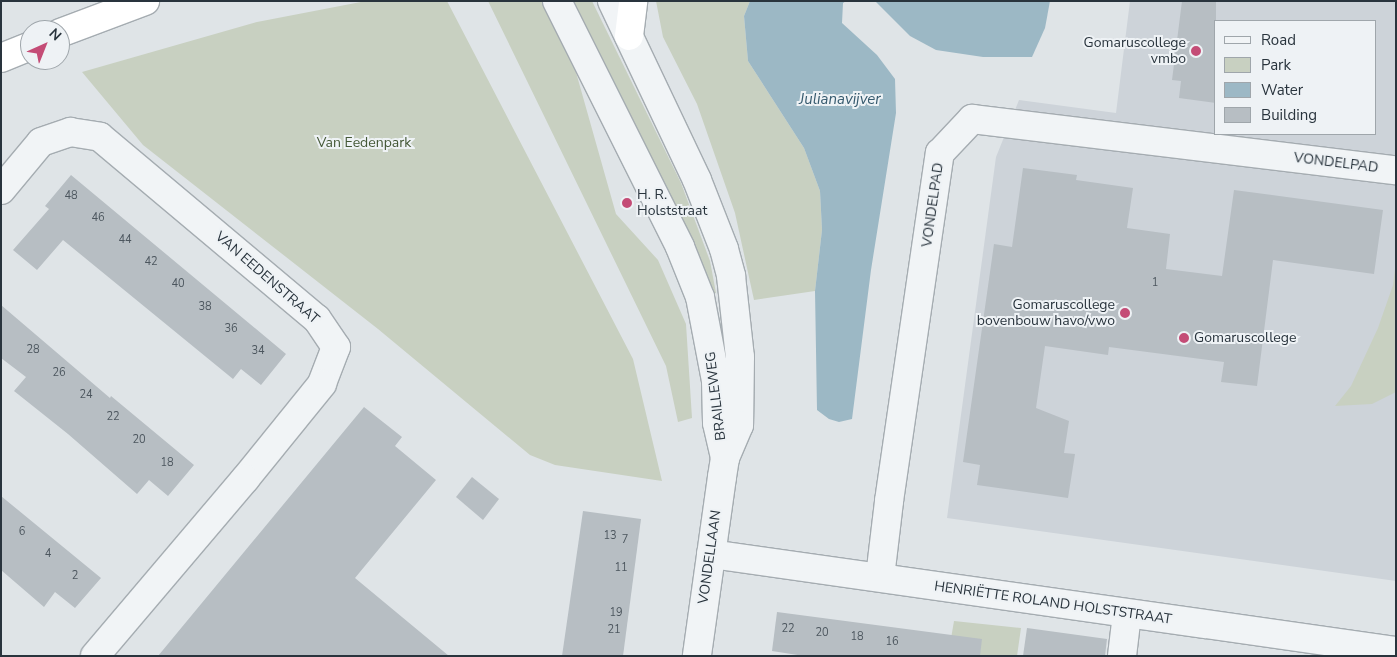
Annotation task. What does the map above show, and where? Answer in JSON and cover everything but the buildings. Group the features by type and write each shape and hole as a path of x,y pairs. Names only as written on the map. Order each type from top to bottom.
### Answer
{"highway":[{"path":"70,29 145,1"},
{"path":"629,36 633,1"},
{"path":"1,58 20,50"}],"street":[{"name":"BRAILLEWEG","path":"557,1 680,247 700,297 716,381 717,423 725,458"},
{"name":"BRAILLEWEG","path":"612,1 697,180 724,249 731,276 740,357 739,425 725,458"},
{"name":"VONDELPAD","path":"880,577 890,492 940,153 972,119 1396,170"},
{"name":"VAN EEDENSTRAAT","path":"1,190 42,142 70,132 100,137 317,319 336,347 322,384 245,479 95,656"},
{"name":"VONDELLAAN","path":"697,656 725,458"},
{"name":"HENRIËTTE ROLAND HOLSTSTRAAT","path":"711,554 1396,651"},
{"path":"1122,656 1127,614"}],"shaded area":[{"name":"Gomaruscollege","path":"1130,1 1396,1 1396,581 947,518 996,157 1019,100 1116,113"}],"green space":[{"name":"Van Eedenpark","path":"366,1 447,1 633,359 662,481 555,465 530,455 378,329 143,145 82,72 257,22"},
{"path":"488,1 545,1 570,51 616,214 658,260 686,324 692,418 678,422 666,366"},
{"path":"565,1 592,1 681,183 710,261 716,293 709,294"},
{"path":"656,1 750,1 744,16 748,61 804,148 820,191 822,230 815,291 754,300 735,213 697,104 663,37"},
{"path":"1396,261 1396,392 1372,404 1335,406 1351,386 1378,328 1393,285"},
{"path":"954,621 1021,628 1017,656 948,656"}],"water":[{"name":"Julianavijver","path":"750,1 846,1 843,3 842,23 877,55 895,79 896,113 871,270 852,419 839,422 829,419 817,410 815,291 822,230 820,191 804,148 748,61 744,16"},
{"path":"875,1 1050,1 1045,28 1032,57 983,57 936,50 910,36"}],"place":[{"name":"Gomaruscollege vmbo","path":"1196,51"},
{"name":"H. R. Holststraat","path":"627,203"},
{"name":"Gomaruscollege bovenbouw havo/vwo","path":"1125,313"},
{"name":"Gomaruscollege","path":"1184,338"}]}
